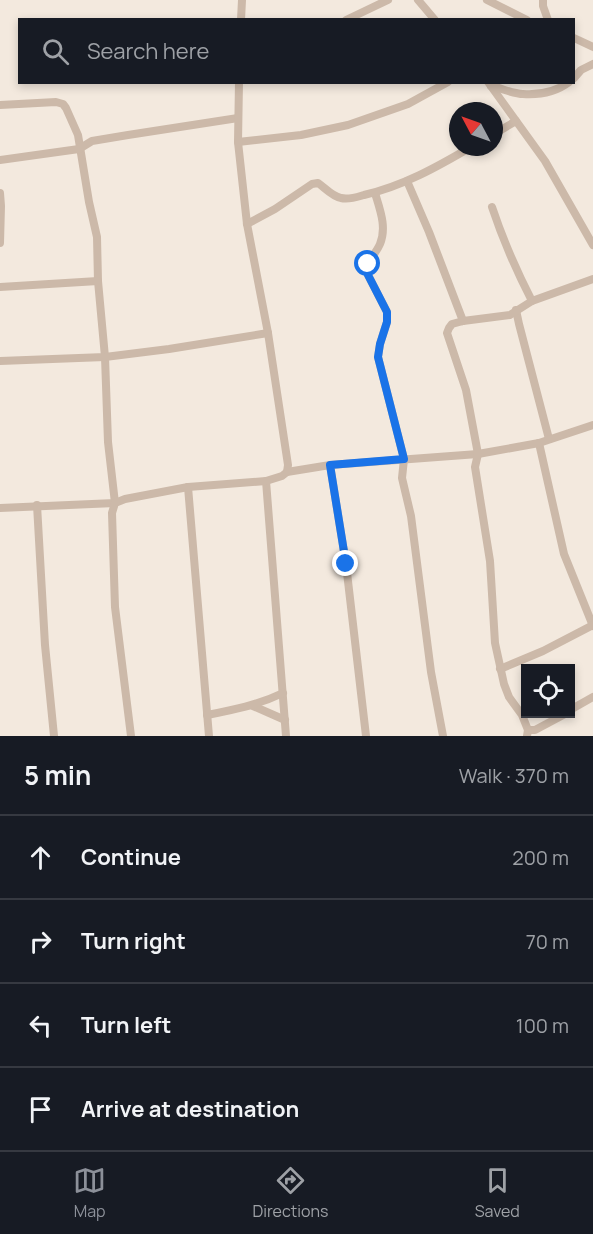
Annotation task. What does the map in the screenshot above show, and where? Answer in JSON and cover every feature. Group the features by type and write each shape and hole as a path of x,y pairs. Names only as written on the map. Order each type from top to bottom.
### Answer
{"street":[{"path":"241,18 242,0"},
{"path":"350,18 388,0"},
{"path":"418,0 433,18"},
{"path":"487,0 523,18"},
{"path":"543,0 547,18"},
{"path":"575,39 593,47"},
{"path":"575,76 593,64"},
{"path":"239,84 238,142 247,224 268,333 288,465 287,472"},
{"path":"238,142 301,135 348,125 408,104 444,84"},
{"path":"489,84 522,94 547,92 566,84"},
{"path":"489,84 545,161 593,245"},
{"path":"0,105 56,102 63,104 78,135 97,237 108,442 115,503 112,513 115,607 131,736"},
{"path":"0,160 79,149 92,141 238,118"},
{"path":"503,129 516,121"},
{"path":"247,224 275,209 312,184 318,183 336,197 354,198 407,181 455,156"},
{"path":"407,181 463,321"},
{"path":"0,193 0,243"},
{"path":"375,193 383,223 379,245 367,270 387,312 387,322 378,357 404,459 402,478 411,516 430,672 443,736"},
{"path":"492,207 516,270 532,301"},
{"path":"558,718 527,733 522,715 509,697 504,684 495,643 490,561 475,467 478,454 465,390 447,333 452,324 510,315 532,301 593,279"},
{"path":"0,287 98,281"},
{"path":"516,310 549,439"},
{"path":"0,361 105,357 168,350 268,333"},
{"path":"0,508 115,503 120,500 188,487 266,481 287,472 330,465 478,454 539,443 593,425"},
{"path":"500,669 593,626 564,554 539,443"},
{"path":"330,465 346,564 366,736"},
{"path":"266,481 286,736"},
{"path":"188,487 208,736"},
{"path":"37,506 45,645 54,736"},
{"path":"207,715 266,702 283,693"},
{"path":"575,707 593,697"},
{"path":"252,706 285,720"}],"route":[{"path":"346,564 330,465 404,459 378,357 386,328 387,312 368,275 368,264"}]}
